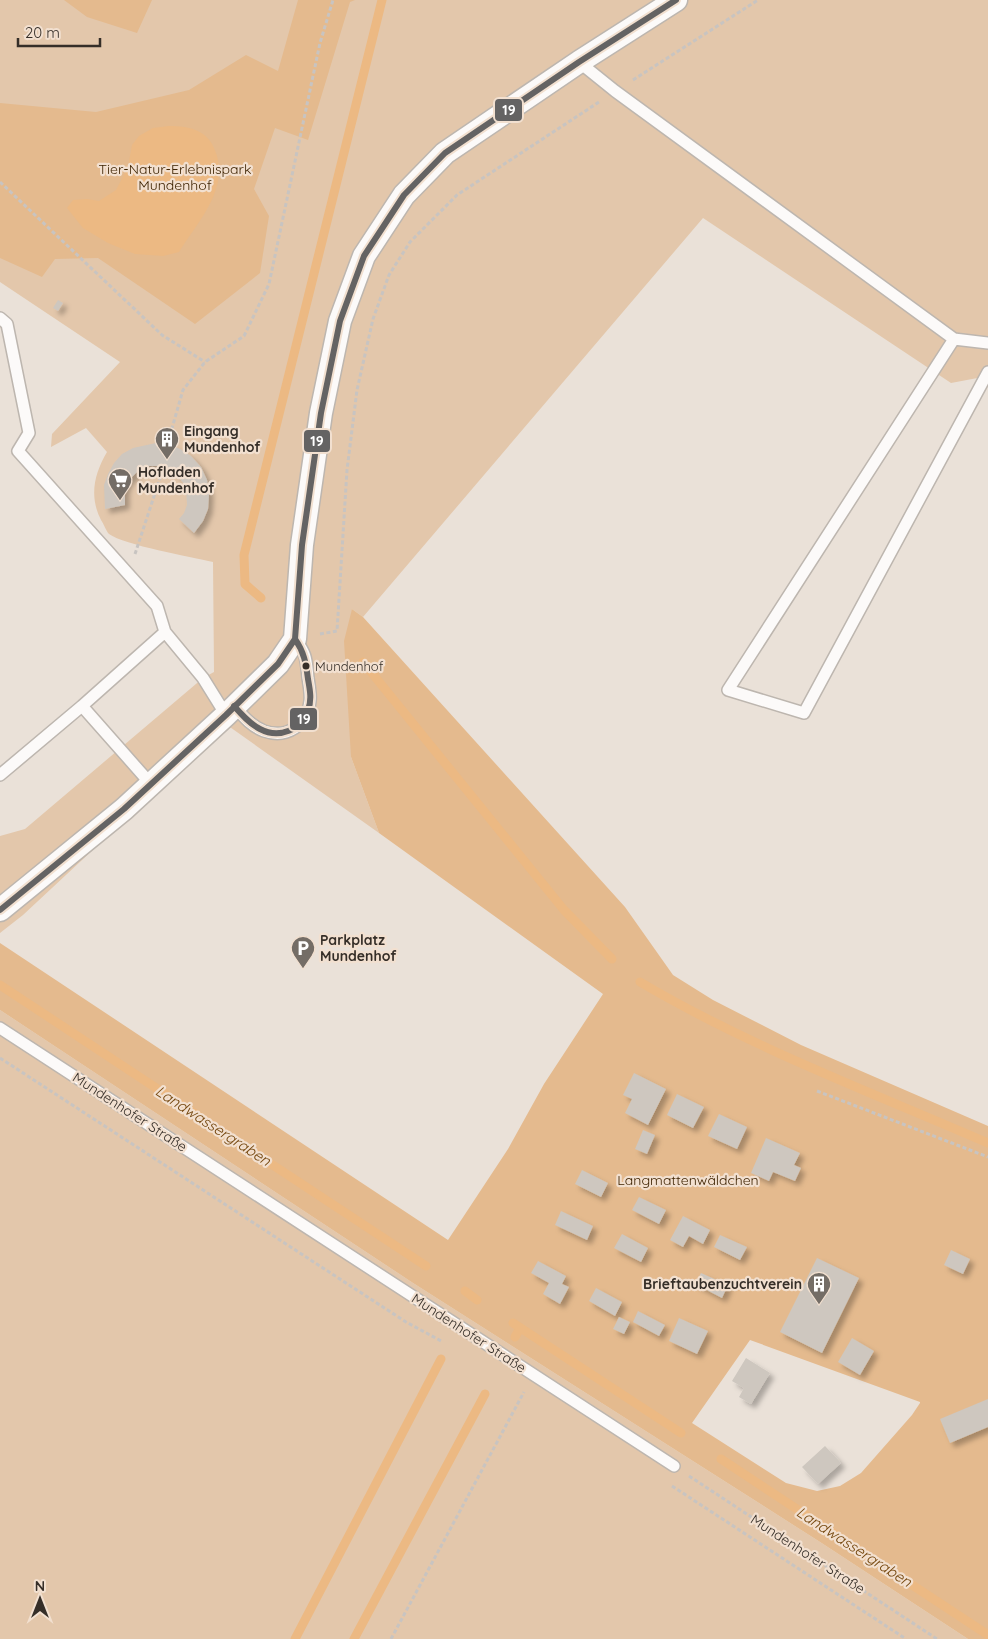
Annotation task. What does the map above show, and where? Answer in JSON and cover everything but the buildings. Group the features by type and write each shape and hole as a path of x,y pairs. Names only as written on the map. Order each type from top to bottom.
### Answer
{"street":[{"path":"0,910 124,809 278,664 295,639 302,545 321,413 340,321 364,256 404,195 445,153 578,62 676,0"}],"lane":[{"path":"578,62 615,92 954,339 988,343"},
{"path":"0,318 6,324 29,433 18,451 157,606 165,632 230,711 263,730 277,733 291,731 302,724 308,714 311,699 306,653 295,639"},
{"path":"954,339 728,690 804,713 988,372"},
{"path":"0,775 82,706 165,632"},
{"path":"82,706 150,783"},
{"name":"Mundenhofer Straße","path":"0,1028 674,1466"}],"path":[{"path":"168,442 182,390 205,362 244,336 269,284 320,43 333,0"},
{"path":"295,639 337,631 347,470 357,390 373,318 389,275 410,242 457,195 758,0"},
{"path":"0,182 162,335 205,362"},
{"path":"128,573 163,469"},
{"path":"818,1091 988,1157"},
{"path":"391,1639 534,1374"},
{"name":"Mundenhofer Straße","path":"674,1466 937,1639"}],"green space":[{"name":"Tier-Natur-Erlebnispark Mundenhof","path":"0,0 988,0 988,376 951,383 703,218 363,617 352,609 351,757 379,833 227,725 23,915 0,933 0,836 25,829 203,678 214,672 213,562 128,542 109,534 97,511 94,494 96,477 107,452 86,428 51,447 52,434 120,362 0,282"},
{"path":"64,0 152,0 137,33 87,17"},
{"name":"Tier-Natur-Erlebnispark Mundenhof","path":"298,0 355,0 350,2 308,140 275,128 254,189 269,216 260,273 195,324 98,258 55,259 42,277 0,258 0,103 96,112 189,90 246,55 278,71"},
{"name":"Langmattenwäldchen","path":"352,609 363,617 625,907 673,975 713,1000 801,1045 988,1126 988,1639 968,1639 820,1542 413,1283 0,1010 0,943 448,1240 508,1149 544,1084 603,994 379,833 351,757 344,641","holes":["750,1340 920,1402 912,1415 861,1473 840,1486 817,1491 786,1483 692,1423"]},
{"path":"0,1010 413,1283 820,1542 968,1639 0,1639"}],"shaded area":[{"path":"169,126 189,128 201,133 211,142 218,162 219,176 216,190 203,216 179,252 163,256 135,254 108,243 83,228 67,208 73,200 87,199 99,201 116,190 128,167 132,145 139,136 153,128"}],"waterway":[{"path":"261,598 245,584 244,555 382,0"},
{"path":"363,662 564,910 612,959"},
{"path":"640,982 768,1048 988,1143"},
{"name":"Landwassergraben","path":"0,985 426,1266"},
{"name":"Landwassergraben","path":"465,1291 477,1300"},
{"name":"Landwassergraben","path":"513,1323 681,1433"},
{"path":"515,1337 520,1328"},
{"path":"295,1639 441,1359"},
{"path":"354,1639 485,1394"},
{"name":"Landwassergraben","path":"721,1459 988,1635"}],"transit line":[{"name":"19","path":"0,910 124,809 278,664 295,639 302,545 321,413 340,321 364,256 404,195 445,153 579,62 676,0"},
{"name":"19","path":"234,706 253,725 267,732 282,733 301,723 308,710 310,695 304,658 301,648 295,639"}],"place":[{"name":"Eingang Mundenhof","path":"167,460"},
{"name":"Hofladen Mundenhof","path":"120,501"},
{"name":"Mundenhof","path":"306,666"},
{"name":"Parkplatz Mundenhof","path":"303,969"},
{"name":"Brieftaubenzuchtverein","path":"819,1305"}]}
